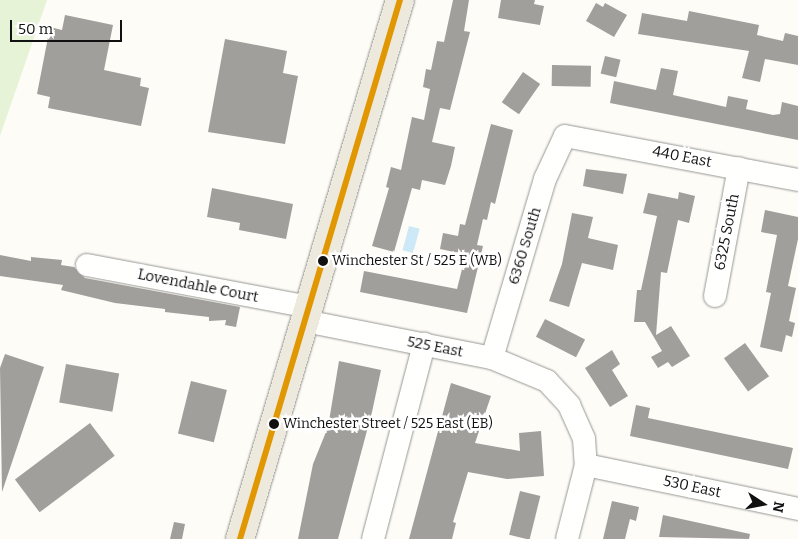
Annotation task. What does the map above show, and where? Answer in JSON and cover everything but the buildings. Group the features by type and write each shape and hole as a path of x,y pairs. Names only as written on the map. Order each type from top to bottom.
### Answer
{"main road":[{"path":"240,539 400,0"}],"street":[{"name":"440 East","path":"565,136 798,180"},
{"name":"6360 South","path":"492,358 545,179 565,136"},
{"name":"6325 South","path":"715,296 739,168"},
{"name":"Lovendahle Court","path":"87,264 307,314"},
{"name":"525 East","path":"307,314 424,344 492,358 536,375 558,390 577,419 584,439 586,465"},
{"path":"374,539 424,344"},
{"path":"567,539 586,465"},
{"name":"530 East","path":"586,465 798,509"}],"green space":[{"path":"0,0 47,0 0,136"}],"water":[{"path":"409,226 420,229 413,253 403,250"}],"transit line":[{"path":"240,539 400,0"}],"place":[{"name":"Winchester St / 525 E (WB)","path":"323,261"},
{"name":"Winchester Street / 525 East (EB)","path":"274,424"}]}
